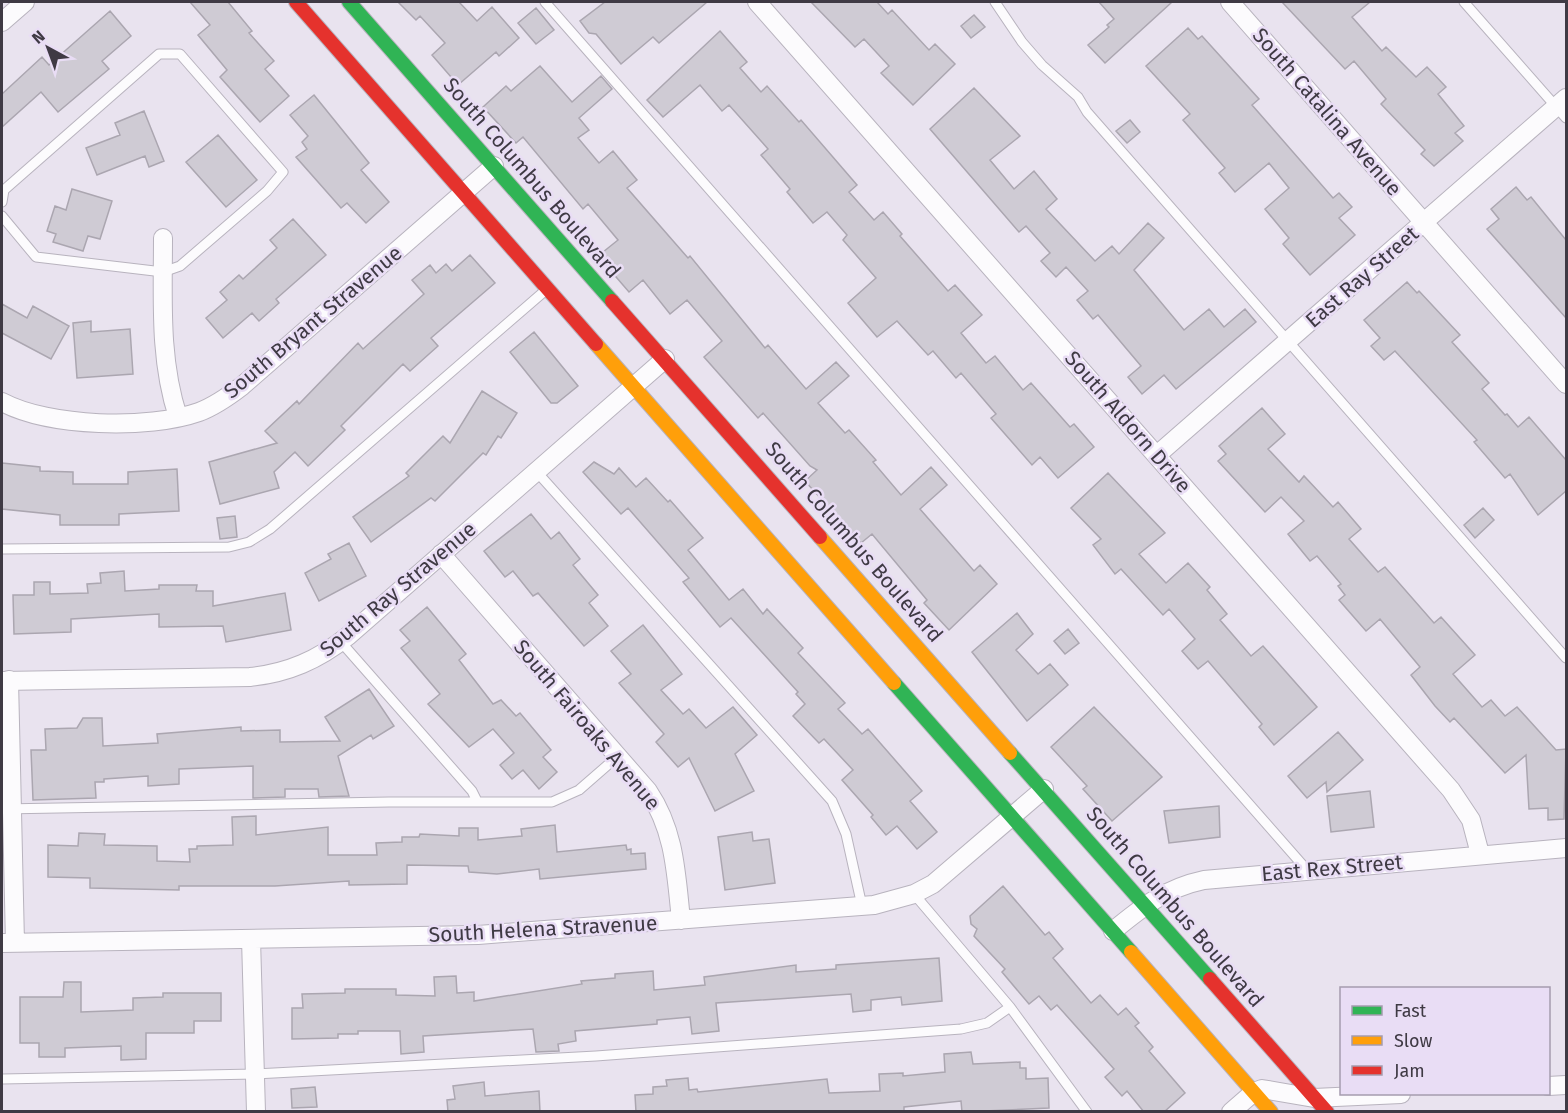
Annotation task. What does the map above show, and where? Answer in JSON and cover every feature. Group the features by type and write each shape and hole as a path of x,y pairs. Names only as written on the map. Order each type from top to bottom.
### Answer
{"street":[{"path":"2,22 25,2"},
{"path":"296,2 1271,1112"},
{"name":"South Columbus Boulevard","path":"349,2 1320,1105"},
{"name":"South Aldorn Drive","path":"757,2 1451,790 1471,820 1480,854"},
{"name":"South Catalina Avenue","path":"1230,2 1566,384"},
{"name":"East Ray Street","path":"1156,455 1424,222 1563,107"},
{"name":"South Bryant Stravenue","path":"2,402 18,411 56,421 145,422 178,417 214,405 242,386 494,166"},
{"path":"163,238 164,357 167,378 178,417"},
{"name":"South Ray Stravenue","path":"5,680 267,675 302,665 341,642 665,359"},
{"name":"South Fairoaks Avenue","path":"441,554 648,791 666,822 675,857 681,920"},
{"path":"5,680 8,943"},
{"name":"South Helena Stravenue","path":"8,943 478,935 862,906 914,894 949,873 1044,789"},
{"name":"East Rex Street","path":"1113,931 1145,904 1182,885 1223,878 1566,848"},
{"path":"251,939 256,1112"},
{"path":"1550,1086 1566,1085"},
{"path":"1231,1112 1254,1092 1275,1089 1320,1105 1394,1095"}],"lane":[{"path":"545,2 1308,870"},
{"path":"995,2 1042,65 1078,97 1095,120 1566,658"},
{"path":"1464,2 1563,107"},
{"path":"2,202 4,190 159,54 180,54 283,172 267,191 180,266 163,272 36,256 2,216"},
{"path":"2,549 229,547 249,542 270,529 547,288"},
{"path":"536,471 832,801 846,834 862,906"},
{"path":"341,642 472,791 477,801"},
{"path":"7,809 552,801 579,790 618,756"},
{"path":"914,894 1010,1007 1088,1112"},
{"path":"2,1078 255,1074 596,1056 962,1029 987,1023 1010,1007"}],"building":[{"path":"190,2 228,2 252,31 249,33 274,61 265,69 289,96 260,122 220,77 227,70 198,35 210,25"},
{"path":"398,2 459,2 477,21 492,7 519,38 499,56 496,52 458,85 432,55 445,43 420,16 416,20"},
{"path":"605,2 707,2 659,43 653,37 621,64 596,34 589,33 580,21"},
{"path":"811,2 877,2 888,14 892,10 929,50 935,44 955,64 913,105 881,73 889,66 864,39 855,47"},
{"path":"1099,2 1172,2 1105,63 1088,45 1109,27 1107,25 1114,19"},
{"path":"1282,2 1370,2 1352,17 1382,51 1386,47 1416,77 1427,67 1446,87 1438,94 1464,126 1455,133 1463,141 1434,166 1421,154 1425,150 1381,104 1386,99 1354,61 1345,69"},
{"path":"536,8 554,30 536,44 518,23"},
{"path":"110,11 131,36 102,61 109,69 58,112 41,92 2,127 2,94 42,57 49,65"},
{"path":"974,15 985,27 971,38 961,26"},
{"path":"1188,28 1198,39 1202,36 1259,99 1252,105 1333,198 1339,193 1352,207 1339,218 1355,235 1310,275 1283,244 1289,238 1265,209 1289,188 1269,163 1235,192 1219,173 1225,168 1183,120 1190,114 1146,66"},
{"path":"720,31 747,62 740,68 761,92 767,86 799,122 801,120 857,185 849,192 874,220 883,212 902,234 900,236 948,291 955,285 982,315 961,333 986,363 995,356 1023,390 1031,383 1070,427 1074,424 1094,447 1058,478 1040,457 1032,465 991,418 996,414 961,373 956,378 933,351 928,355 897,321 877,337 848,303 876,278 843,240 847,235 827,212 813,223 787,192 790,189 761,155 768,149 729,105 722,111 700,85 663,117 647,100"},
{"path":"540,66 572,102 601,76 612,89 579,118 589,130 578,138 599,163 613,151 637,180 627,188 688,258 690,256 765,348 768,345 806,389 836,362 849,376 818,403 845,433 849,430 876,460 873,462 901,495 931,467 947,485 920,509 974,571 980,565 997,584 949,630 924,603 927,600 872,534 861,543 805,481 817,470 810,466 763,413 758,418 704,357 722,341 687,300 670,314 643,280 629,292 598,256 618,240 588,204 583,209 523,137 516,143 483,107 506,86 511,91"},
{"path":"974,88 1020,136 990,160 1014,189 1034,171 1057,199 1046,209 1095,261 1112,246 1119,254 1148,223 1164,238 1134,270 1184,330 1209,309 1224,327 1245,309 1256,322 1176,389 1164,375 1142,394 1128,377 1141,366 1098,315 1093,319 1077,300 1088,291 1066,267 1056,277 1041,261 1050,253 1026,226 1019,232 930,129"},
{"path":"314,95 369,163 361,170 389,202 366,223 347,203 341,208 296,157 307,149 302,142 308,136 290,115"},
{"path":"144,111 164,161 149,167 145,156 97,175 86,148 120,135 115,123"},
{"path":"1130,120 1140,132 1127,143 1116,131"},
{"path":"218,135 257,180 226,207 186,162"},
{"path":"1516,187 1527,200 1531,197 1566,240 1566,318 1487,229 1499,219 1491,209"},
{"path":"72,189 112,201 100,239 88,236 83,251 53,242 56,234 47,231 55,206 66,210"},
{"path":"293,219 326,255 276,299 279,303 259,321 252,313 223,338 206,318 227,300 220,292 239,275 243,279 277,248 270,240"},
{"path":"470,255 495,283 431,338 438,346 410,371 403,364 341,426 345,430 308,466 295,452 274,472 279,488 220,504 209,462 277,443 265,431 297,401 299,404 358,343 363,349 424,294 412,280 430,265 436,273 446,264 452,271"},
{"path":"1407,282 1417,293 1419,291 1460,335 1452,342 1489,383 1482,389 1505,415 1507,414 1518,427 1529,417 1566,460 1566,491 1538,515 1510,474 1505,478 1474,442 1477,440 1395,351 1384,360 1371,346 1380,338 1364,320"},
{"path":"2,304 27,318 33,306 69,326 51,359 2,333"},
{"path":"91,321 91,332 130,329 133,374 77,378 73,323"},
{"path":"534,332 578,386 557,403 551,403 510,352"},
{"path":"482,391 517,413 501,438 498,436 486,455 483,453 435,501 431,498 371,542 353,517 409,476 406,473 443,436 450,443"},
{"path":"1262,408 1285,434 1268,449 1299,482 1304,476 1333,507 1338,502 1361,529 1349,539 1378,572 1385,567 1434,623 1441,617 1475,655 1453,674 1482,707 1491,700 1505,716 1517,707 1556,750 1566,749 1564,819 1548,820 1548,808 1529,809 1526,755 1505,773 1454,718 1450,722 1435,706 1411,675 1420,667 1380,619 1366,631 1339,600 1345,595 1338,586 1341,584 1317,556 1310,561 1288,534 1304,521 1281,497 1265,512 1218,461 1226,454 1219,446"},
{"path":"594,462 614,474 619,468 636,487 646,478 668,502 670,500 703,538 688,550 729,600 743,589 763,614 767,609 803,648 798,653 845,703 838,709 862,734 868,729 922,791 910,801 937,832 917,849 897,826 886,835 871,817 873,815 842,780 853,770 824,739 819,743 793,716 805,704 796,694 798,692 731,618 720,627 683,582 689,578 628,508 621,514 583,472"},
{"path":"2,463 40,467 40,471 73,472 73,484 128,484 128,472 177,469 179,511 119,514 119,525 60,525 60,515 2,509"},
{"path":"1108,473 1165,533 1139,554 1166,583 1188,563 1210,587 1207,590 1227,614 1220,620 1251,656 1263,646 1317,707 1274,745 1259,727 1262,724 1208,661 1198,669 1182,651 1195,639 1169,609 1163,615 1121,569 1115,574 1093,545 1101,539 1071,508"},
{"path":"1483,508 1494,520 1475,538 1464,525"},
{"path":"531,514 551,539 559,532 580,559 573,565 598,595 589,603 608,626 584,646 538,593 533,596 513,571 505,577 484,551"},
{"path":"235,516 237,537 220,539 217,518"},
{"path":"349,543 366,576 319,601 305,573 331,559 328,554"},
{"path":"124,571 125,591 159,589 159,585 197,585 196,591 213,591 213,606 285,593 291,630 226,642 223,626 159,627 159,614 71,619 71,632 14,634 13,595 34,595 34,582 50,582 50,594 88,593 87,584 101,583 100,573"},
{"path":"427,607 466,654 459,660 493,704 501,700 516,716 520,713 551,750 543,757 557,772 539,789 523,770 512,779 500,765 514,753 493,729 469,747 428,704 440,694 401,648 410,641 400,630"},
{"path":"1017,613 1033,634 1016,650 1038,674 1050,664 1068,685 1027,721 972,652"},
{"path":"643,625 682,674 661,690 683,714 689,709 706,728 733,707 757,735 735,754 754,791 715,811 689,758 678,767 656,742 664,734 619,683 631,674 611,651"},
{"path":"1068,629 1079,643 1065,654 1054,641"},
{"path":"369,689 394,726 373,739 371,735 338,756 349,796 319,797 318,789 285,789 285,797 253,798 253,766 179,769 179,784 148,786 148,776 104,779 104,782 95,782 96,798 33,800 31,750 46,750 45,729 77,728 83,718 102,718 103,746 158,743 157,734 241,727 241,731 280,730 280,742 340,741 325,717"},
{"path":"1094,707 1162,777 1112,821 1083,789 1087,786 1051,747"},
{"path":"1338,732 1363,760 1327,792 1326,782 1307,798 1288,776"},
{"path":"1370,791 1374,827 1331,832 1327,796"},
{"path":"1219,806 1220,837 1169,843 1164,811"},
{"path":"256,816 256,835 328,827 328,855 377,855 376,843 402,842 402,837 419,837 420,834 459,836 459,828 478,828 478,840 522,836 521,829 555,825 557,852 626,845 627,850 631,849 631,854 645,853 646,869 540,879 539,869 497,874 469,872 468,866 407,865 407,884 349,885 349,881 275,886 179,886 179,890 90,888 90,878 48,877 48,845 78,846 79,833 105,834 104,845 157,846 157,861 190,862 189,849 197,849 197,846 233,845 232,817"},
{"path":"752,832 753,841 769,839 775,883 725,890 718,837"},
{"path":"1003,886 1045,935 1049,932 1063,949 1053,958 1091,1003 1100,995 1118,1015 1126,1008 1139,1023 1135,1026 1153,1047 1149,1051 1185,1093 1164,1112 1144,1112 1127,1091 1122,1096 1105,1077 1114,1069 1057,1005 1051,1010 1039,996 1029,1004 1002,972 1005,969 974,936 977,929 971,924 970,916"},
{"path":"939,958 942,1001 902,1005 901,997 871,1000 871,1010 853,1012 851,994 716,1003 719,1031 692,1034 690,1017 657,1020 657,1024 575,1031 576,1041 558,1044 559,1051 536,1052 533,1029 423,1036 424,1052 401,1054 400,1031 358,1031 358,1034 338,1034 338,1038 292,1039 292,1008 303,1008 302,994 345,993 345,989 396,989 396,995 435,996 434,977 456,976 457,993 474,992 474,1001 582,984 581,981 615,978 615,974 653,971 654,990 705,985 704,977 796,965 796,972 836,969 836,965"},
{"path":"64,982 81,982 81,1012 133,1010 133,998 163,997 163,993 221,993 221,1021 194,1021 194,1033 146,1033 146,1059 121,1060 121,1046 65,1048 65,1057 39,1057 39,1043 20,1043 20,997 63,997"},
{"path":"971,1052 973,1064 1020,1062 1020,1068 1026,1068 1026,1079 1048,1078 1049,1108 962,1112 961,1101 904,1107 904,1112 636,1112 635,1095 653,1094 653,1087 667,1086 666,1080 688,1078 689,1090 697,1089 698,1092 827,1079 829,1093 880,1091 879,1074 903,1073 903,1076 945,1072 944,1054"},
{"path":"484,1082 485,1096 539,1091 540,1112 448,1112 447,1100 455,1099 453,1086"},
{"path":"315,1087 317,1107 292,1108 291,1089"}],"traffic: fast":[{"path":"349,2 612,301"},
{"path":"894,683 1131,952"},
{"path":"1010,753 1210,979"}],"traffic: slow":[{"path":"596,344 894,683"},
{"path":"820,537 1010,753"},
{"path":"1131,952 1271,1112"}],"traffic: jam":[{"path":"296,2 596,344"},
{"path":"612,301 820,537"},
{"path":"1210,979 1327,1112"}]}
